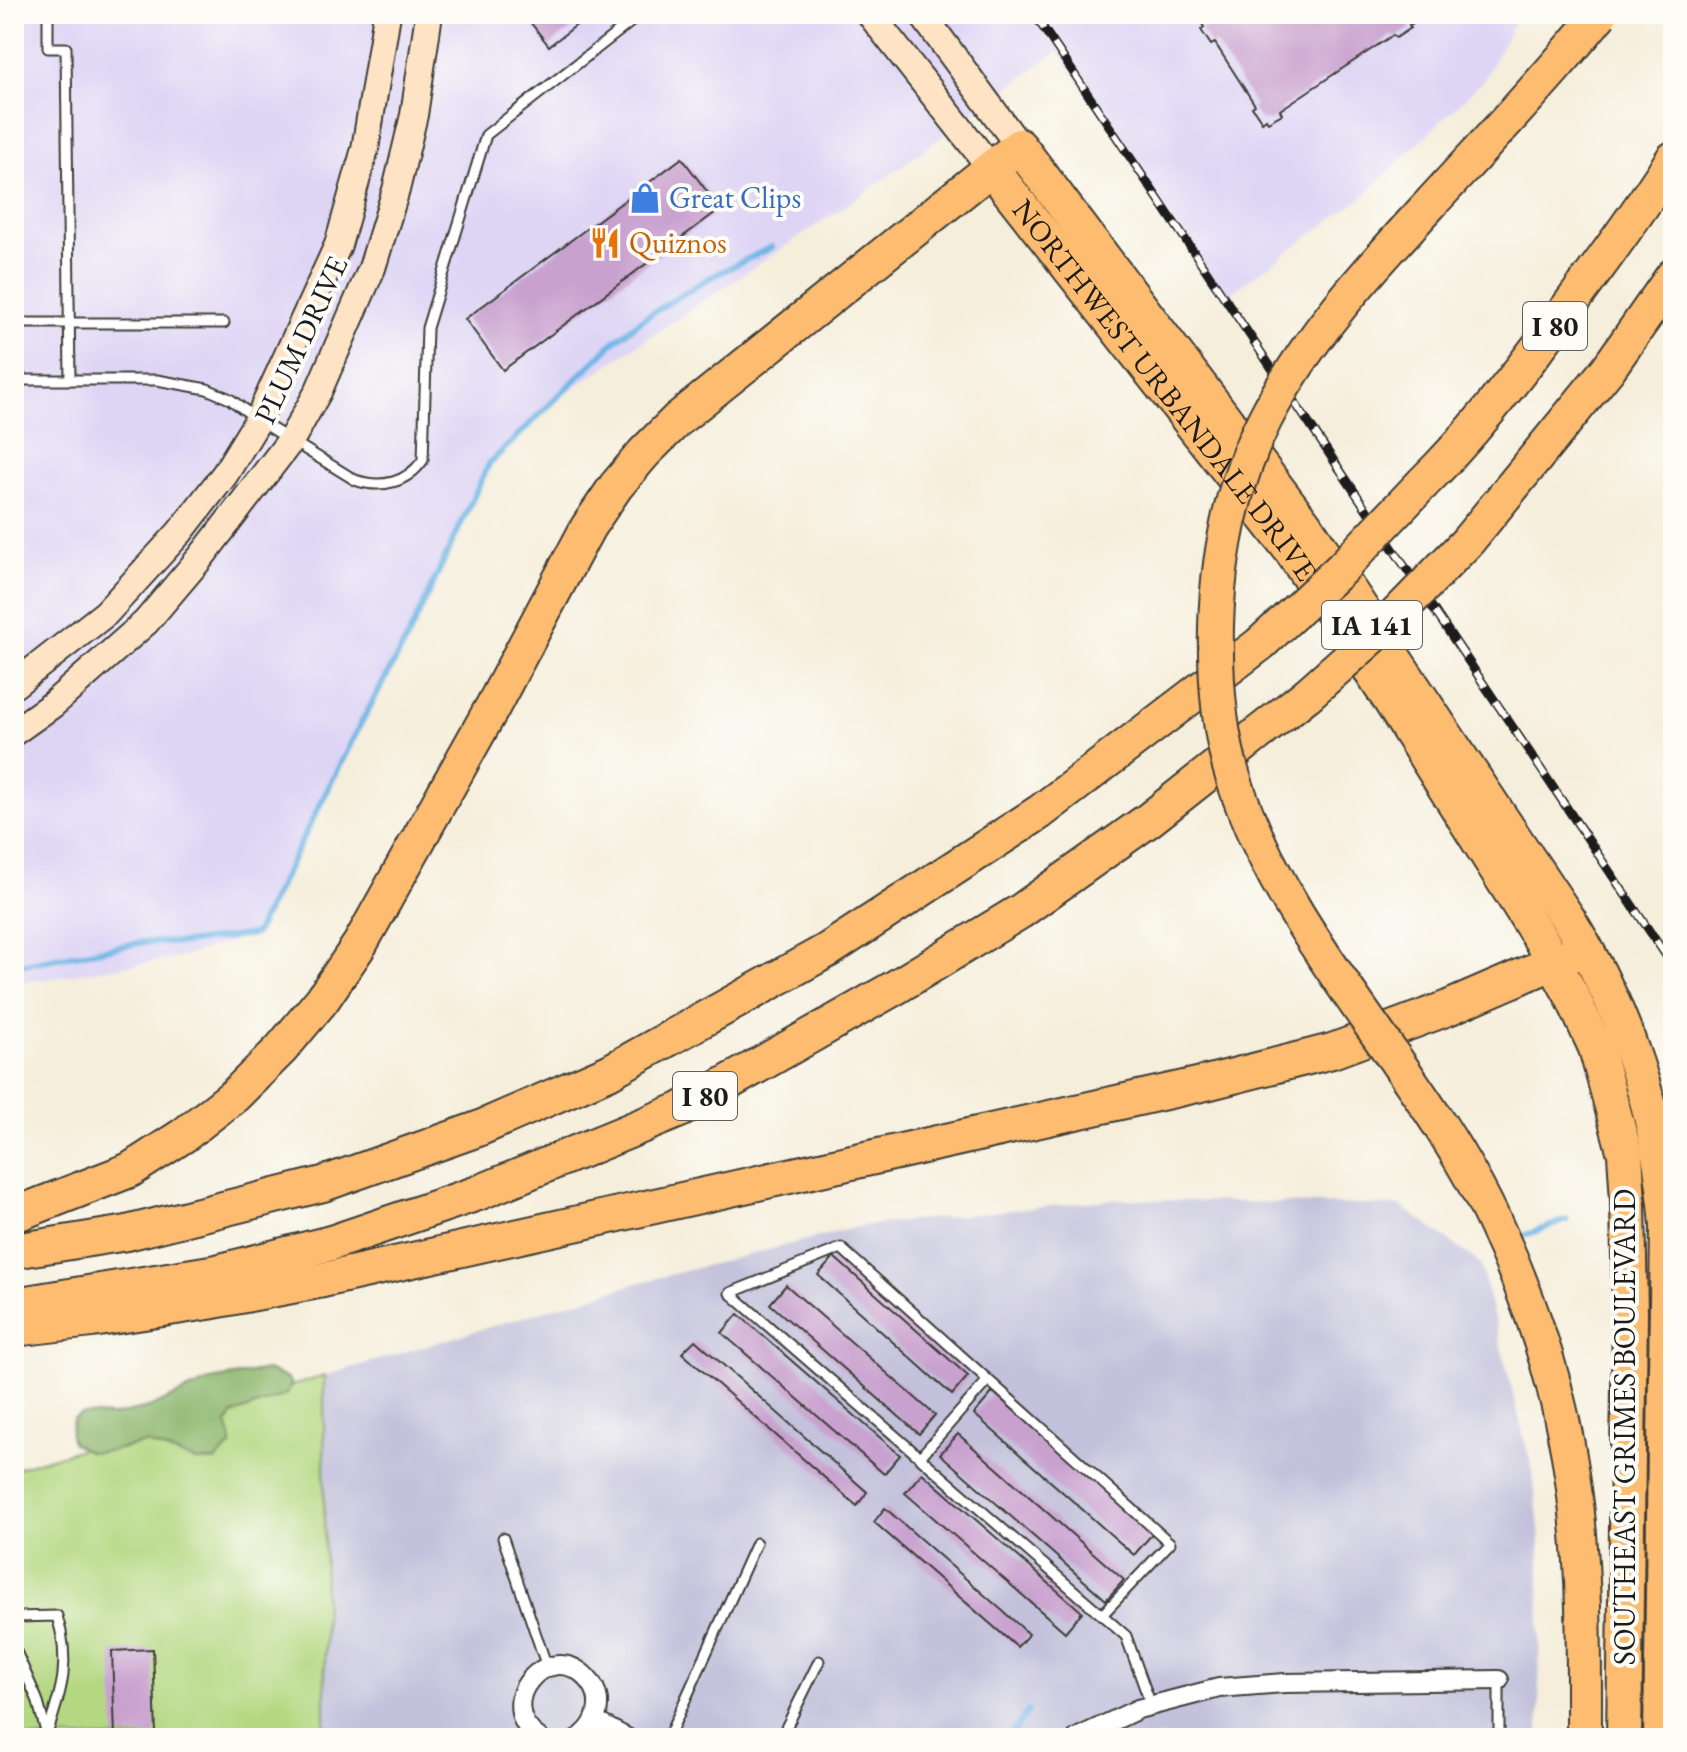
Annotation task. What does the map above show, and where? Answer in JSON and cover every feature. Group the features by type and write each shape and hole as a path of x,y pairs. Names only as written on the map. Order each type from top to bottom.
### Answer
{"highway":[{"path":"1584,1738 1583,1619 1576,1502 1562,1422 1532,1315 1494,1222 1456,1152 1416,1086 1299,919 1261,848 1232,777 1218,701 1215,658 1217,588 1227,520 1264,421 1284,386 1328,319 1545,80 1600,14"},
{"path":"14,1215 130,1170 235,1095 281,1049 322,1000 360,944 493,706 588,527 616,486 678,419 1019,146"},
{"name":"NORTHWEST URBANDALE DRIVE","path":"1019,146 1307,528 1587,948 1619,1014 1651,1113"},
{"name":"I 80","path":"14,1251 127,1233 323,1184 478,1129 609,1072 828,950 1040,812 1260,644 1341,569 1449,458 1511,384 1625,232 1673,159"},
{"name":"NORTHWEST URBANDALE DRIVE","path":"991,168 1291,550 1390,700 1554,963 1596,1048 1616,1118"},
{"name":"I 80","path":"14,1305 217,1272 331,1243 478,1193 680,1110 896,987 1021,911 1150,819 1308,694 1390,621 1467,542 1608,369 1673,276"},
{"path":"14,1329 208,1302 323,1280 1193,1086 1332,1051 1448,1008 1587,948"},
{"name":"SOUTHEAST GRIMES BOULEVARD","path":"1651,1113 1664,1178 1668,1226 1661,1738"},
{"name":"SOUTHEAST GRIMES BOULEVARD","path":"1616,1118 1625,1154 1630,1261 1624,1738"}],"street":[{"name":"PLUM DRIVE","path":"14,685 106,613 180,532 216,485 258,420 338,245 365,149 387,14"},
{"name":"PLUM DRIVE","path":"14,732 52,705 146,622 201,557 291,440 318,392 372,268 396,190 414,115 429,14"},
{"name":"NORTHWEST URBANDALE DRIVE","path":"870,14 991,168"},
{"name":"NORTHWEST URBANDALE DRIVE","path":"922,14 1019,146"},
{"path":"536,1737 523,1719 521,1698 529,1679 547,1667 560,1666 573,1668 593,1684 598,1696 595,1721 579,1738"},
{"path":"1077,1738 1104,1723 1151,1705 1219,1688 1272,1684 1499,1680"},
{"path":"595,1721 627,1738"}],"lane":[{"path":"48,14 48,48 66,48 70,380"},
{"path":"14,380 181,382 230,399 355,480 370,485 398,480 417,469 423,460 424,449 427,328 486,135 641,14"},
{"path":"14,323 224,323"},
{"path":"1102,1615 1170,1543 841,1248 730,1293 1126,1636 1151,1705"},
{"path":"920,1457 988,1380"},
{"path":"503,1538 547,1667"},
{"path":"668,1738 756,1543"},
{"path":"14,1617 57,1616 62,1631 64,1683 47,1736"},
{"path":"14,1647 37,1699 47,1736"},
{"path":"781,1738 819,1661"},
{"path":"1499,1680 1499,1738"}],"shaded area":[{"path":"14,14 1519,14 1483,81 1361,198 1224,298 1058,51 869,190 560,397 489,464 407,639 361,723 255,934 182,957 14,984"},
{"path":"1118,1199 1401,1206 1480,1263 1533,1473 1540,1537 1539,1738 325,1738 324,1376 634,1284 861,1226"}],"green space":[{"path":"267,1370 287,1378 291,1383 287,1394 232,1415 227,1424 231,1446 215,1461 196,1461 146,1443 111,1451 89,1452 72,1443 73,1419 81,1414 112,1416 149,1408 211,1380"},
{"path":"324,1376 325,1738 14,1738 14,1469"}],"building":[{"path":"524,14 591,14 549,46"},
{"path":"1195,14 1407,14 1413,23 1409,25 1411,28 1396,38 1393,35 1280,110 1282,114 1262,122 1252,107 1255,105 1215,43 1211,45 1201,30 1204,27"},
{"path":"682,158 720,209 503,370 465,319"},
{"path":"834,1257 968,1376 952,1395 818,1275"},
{"path":"786,1285 935,1415 919,1434 770,1304"},
{"path":"738,1314 900,1455 884,1474 722,1333"},
{"path":"695,1340 867,1492 857,1506 682,1353"},
{"path":"993,1392 1153,1533 1134,1555 974,1414"},
{"path":"958,1434 1124,1580 1106,1600 940,1454"},
{"path":"922,1473 1082,1612 1065,1632 905,1493"},
{"path":"885,1508 1029,1634 1017,1647 874,1522"},
{"path":"153,1649 156,1735 115,1736 112,1651"}],"waterway":[{"path":"14,966 144,942 184,943 255,934 361,723 407,639 489,464 615,341 644,318 709,278 772,247"},
{"path":"1514,1239 1567,1220"},
{"path":"1004,1738 1028,1711"}],"railway":[{"path":"1034,14 1673,966"}],"place":[{"name":"Great Clips","path":"645,198"},
{"name":"Quiznos","path":"605,243"}]}
